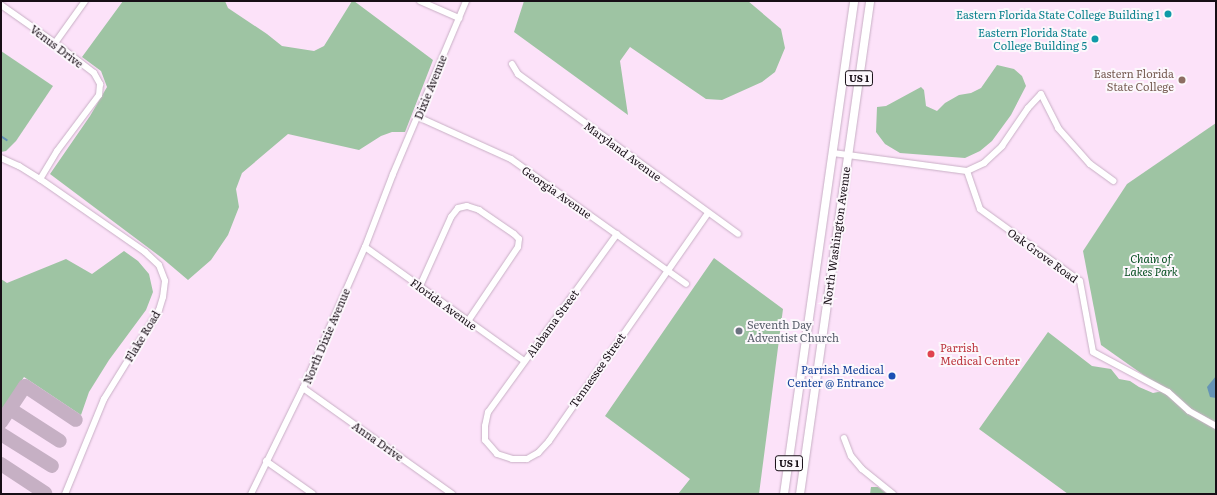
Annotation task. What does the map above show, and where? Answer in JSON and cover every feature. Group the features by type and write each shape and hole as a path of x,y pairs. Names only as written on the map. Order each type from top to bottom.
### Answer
{"main road":[{"name":"North Washington Avenue","path":"784,494 854,1"},
{"name":"North Washington Avenue","path":"800,494 870,1"},
{"path":"793,432 808,434"}],"street":[{"path":"55,43 85,1"},
{"path":"420,1 459,18"},
{"name":"Dixie Avenue","path":"393,174 466,1"},
{"name":"Venus Drive","path":"1,5 55,43 94,74 100,84 99,95 57,151 40,180"},
{"name":"Maryland Avenue","path":"512,64 518,74 738,234"},
{"path":"833,153 967,171 984,163 1002,146 1028,108 1041,94 1058,128 1090,164 1113,181"},
{"name":"Georgia Avenue","path":"418,117 511,159 686,284"},
{"name":"Flake Road","path":"1,158 18,166 40,180 145,252 159,265 165,281 163,297 159,310 104,398 65,494"},
{"name":"Oak Grove Road","path":"967,171 980,209 1080,281 1093,352 1168,392 1189,411 1216,426"},
{"name":"North Dixie Avenue","path":"251,494 266,461 304,388 365,247 393,174"},
{"path":"420,286 451,217 458,208 467,206 479,210 514,234 519,239 518,247 468,321"},
{"name":"Tennessee Street","path":"488,412 485,426 485,440 497,454 512,459 527,459 538,453 549,441 667,269 708,213"},
{"name":"Alabama Street","path":"488,412 617,234"},
{"name":"Florida Avenue","path":"365,247 524,361"},
{"name":"Anna Drive","path":"304,388 452,494"},
{"path":"844,438 851,456 862,469 893,494"},
{"path":"266,461 313,494"}],"green space":[{"path":"123,1 225,1 228,8 282,46 314,51 324,46 352,1 354,1 433,60 405,132 392,132 381,136 359,150 288,134 242,173 236,189 239,207 228,235 211,260 188,280 162,258 50,174 90,116 107,87 101,71 82,57"},
{"path":"524,1 748,1 781,29 785,48 775,72 762,82 722,100 706,99 630,47 620,61 628,115 514,32"},
{"path":"1,51 53,86 16,141 6,151 1,152"},
{"path":"997,65 1014,69 1022,76 1026,86 1011,115 992,141 980,151 965,158 900,153 885,144 876,132 877,107 886,106 921,87 924,90 926,106 937,111 945,103 959,95 971,93 981,88"},
{"name":"Chain of Lakes Park","path":"1216,123 1216,423 1193,410 1101,345 1083,251 1127,184"},
{"path":"124,251 138,261 149,274 153,292 146,310 109,360 89,392 81,415 24,377 1,411 1,279 7,283 66,259 92,274"},
{"path":"714,258 783,309 759,494 678,494 690,479 605,416"},
{"path":"1048,332 1092,366 1111,369 1119,379 1130,381 1153,393 1163,391 1216,426 1216,494 1068,494 979,429"},
{"path":"871,487 878,487 887,494 870,494"}],"water":[{"path":"1216,376 1216,398 1210,397 1207,387"}],"waterway":[{"path":"1,136 7,140"}],"taxiway":[{"path":"1,422 25,386 76,420"},
{"path":"10,409 60,441"},
{"path":"1,434 52,466"},
{"path":"1,464 45,493"}],"place":[{"name":"Eastern Florida State College Building 1","path":"1168,14"},
{"name":"Eastern Florida State College Building 5","path":"1095,39"},
{"name":"Eastern Florida State College","path":"1182,80"},
{"name":"Seventh Day Adventist Church","path":"739,331"},
{"name":"Parrish Medical Center","path":"931,354"},
{"name":"Parrish Medical Center @ Entrance","path":"892,376"}]}
